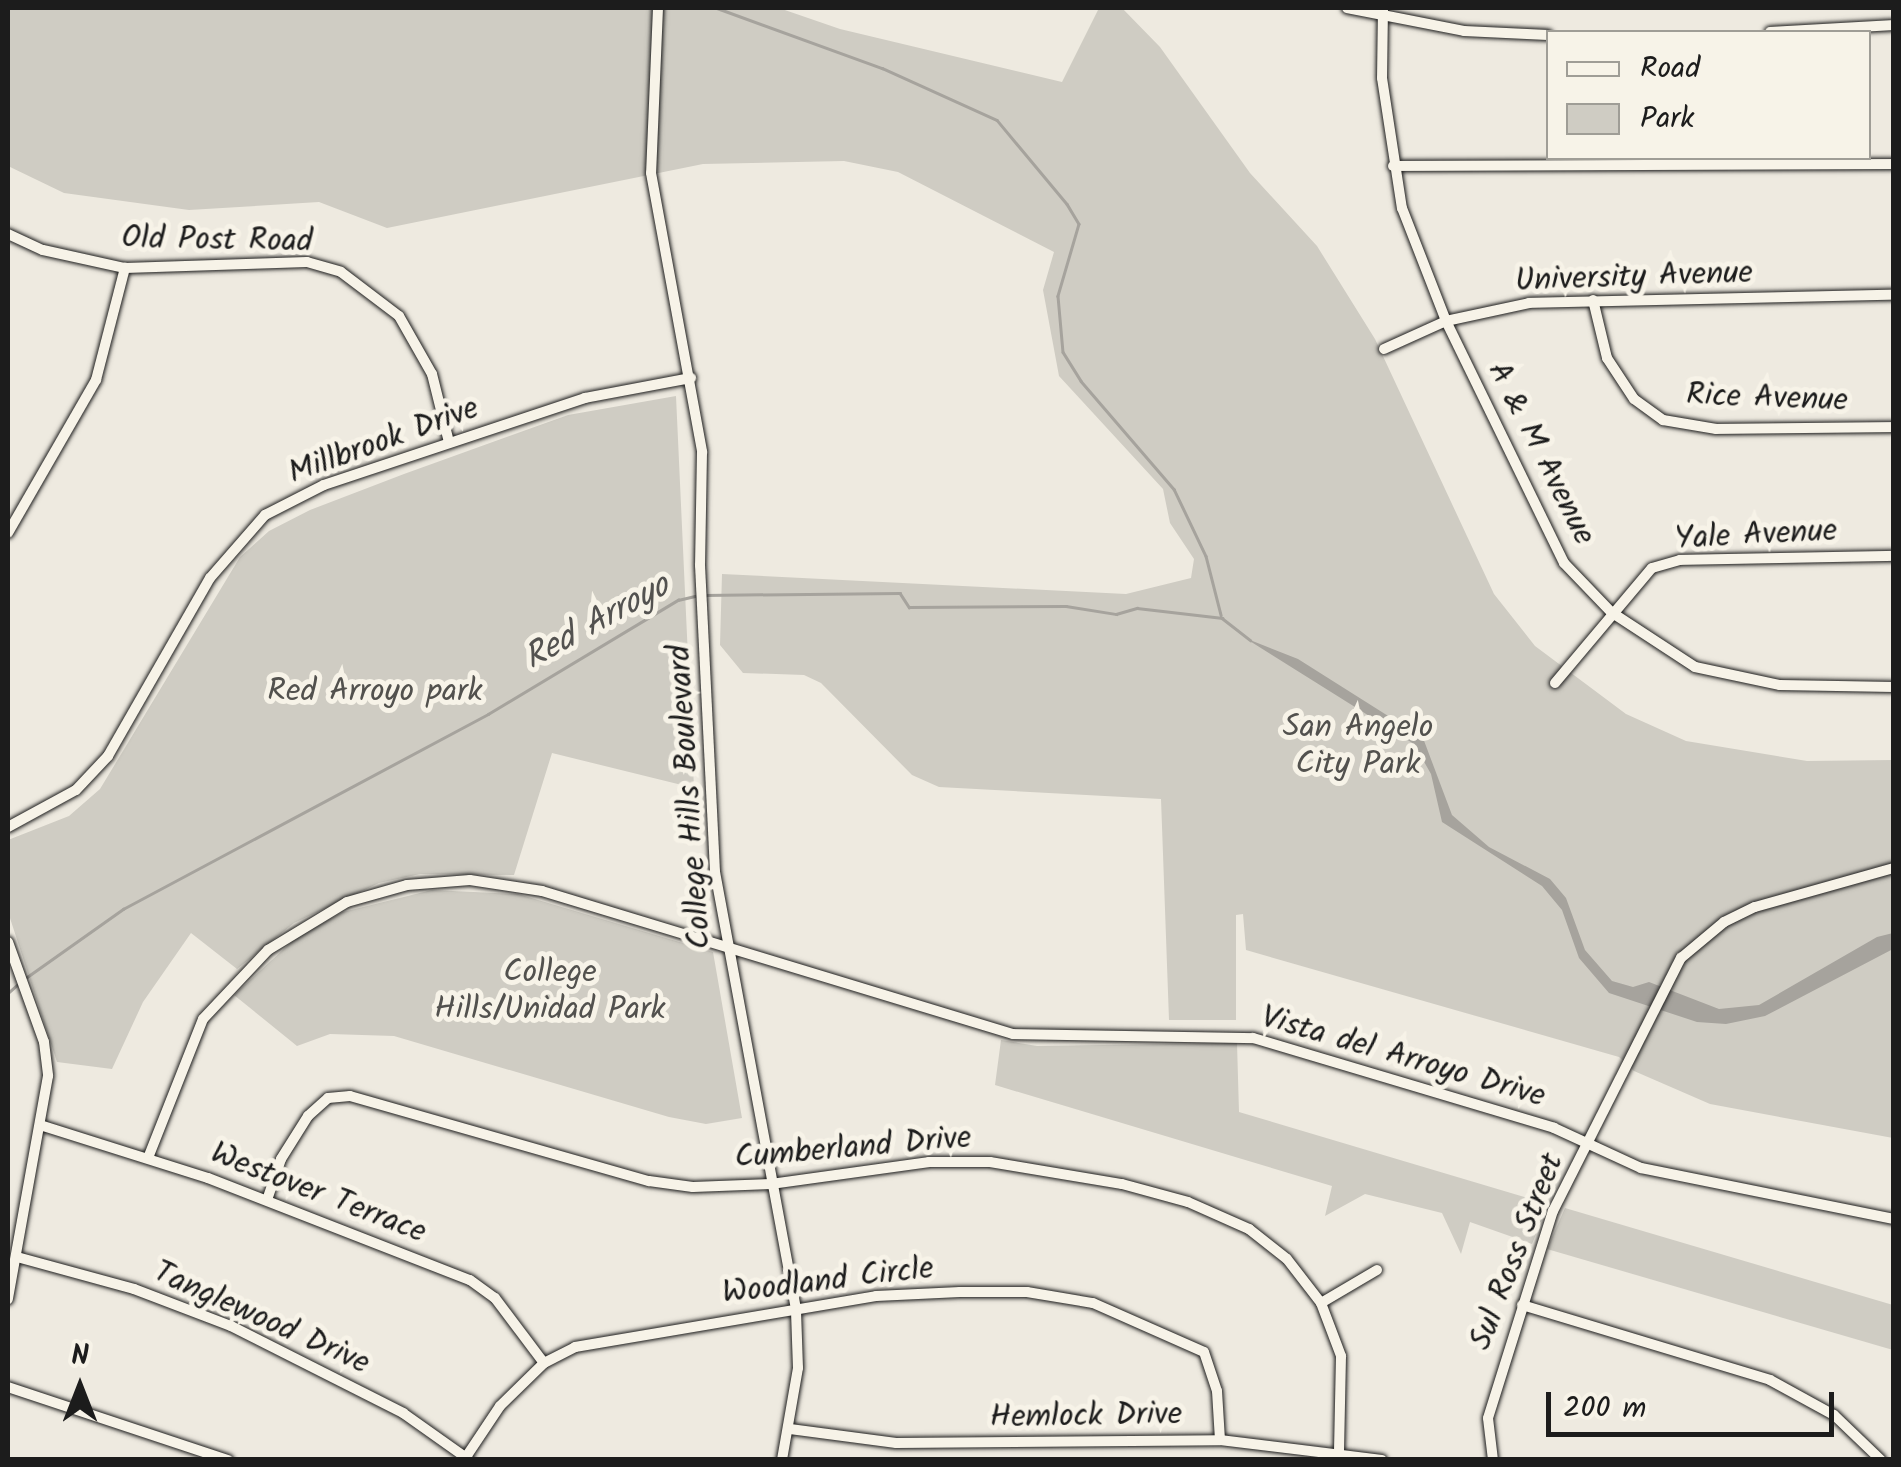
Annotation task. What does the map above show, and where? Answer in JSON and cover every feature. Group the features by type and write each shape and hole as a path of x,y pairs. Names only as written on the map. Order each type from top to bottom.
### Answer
{"street":[{"name":"College Hills Boulevard","path":"658,8 654,22 650,173 666,280 691,378 702,452 700,565 715,872 796,1310 790,1430 782,1460"},
{"path":"1347,8 1383,11 1464,31 1546,34"},
{"name":"A & M Avenue","path":"1383,11 1393,166 1419,259 1564,563 1611,612 1656,646 1734,680 1894,686"},
{"path":"1801,30 1894,24"},
{"path":"1393,166 1894,164"},
{"name":"Old Post Road","path":"8,234 42,250 125,268 307,262 341,272 399,316 432,374 449,442"},
{"path":"8,533 96,380 125,268"},
{"name":"University Avenue","path":"1384,349 1446,322 1529,303 1894,295"},
{"name":"Rice Avenue","path":"1593,300 1607,358 1634,399 1663,420 1716,429 1894,427"},
{"name":"Millbrook Drive","path":"8,827 76,790 108,756 210,578 264,514 324,485 585,398 691,378"},
{"name":"Yale Avenue","path":"1555,684 1611,612 1652,568 1680,560 1894,556"},
{"name":"Sul Ross Street","path":"1492,1460 1488,1418 1553,1211 1668,979 1724,922 1894,868"},
{"name":"Vista del Arroyo Drive","path":"148,1158 203,1019 238,976 287,934 347,902 407,885 506,883 1013,1034 1253,1038 1554,1128 1641,1168 1894,1218"},
{"path":"8,942 48,1076 8,1299"},
{"name":"Cumberland Drive","path":"267,1200 281,1159 308,1116 328,1098 350,1096 649,1181 692,1187 771,1184 928,1162 990,1162 1122,1184 1188,1202 1249,1229 1288,1259 1321,1303 1341,1356 1339,1451"},
{"name":"Westover Terrace","path":"40,1125 267,1200 470,1280 494,1298 544,1364"},
{"name":"Tanglewood Drive","path":"17,1257 134,1289 231,1326 403,1413 468,1458"},
{"path":"1321,1303 1376,1270"},
{"name":"Woodland Circle","path":"468,1458 500,1406 544,1364 575,1347 876,1296 960,1292 1027,1292 1092,1304 1204,1352 1217,1391 1220,1440"},
{"path":"1522,1305 1770,1380 1834,1415 1881,1460"},
{"path":"8,1387 228,1460"},
{"name":"Hemlock Drive","path":"790,1430 896,1444 1220,1440 1339,1451 1382,1460"}],"green space":[{"name":"San Angelo City Park","path":"8,8 779,8 840,29 1062,82 1099,8 1122,8 1160,47 1250,173 1317,246 1375,339 1494,594 1535,646 1626,714 1686,741 1807,761 1893,760 1893,1138 1710,1104 1634,1071 1619,1057 1246,950 1243,914 1236,915 1236,1020 1169,1020 1161,799 939,787 912,775 821,683 804,675 743,673 720,645 722,574 1126,594 1191,578 1194,559 1170,523 1163,489 1059,376 1043,290 1054,252 898,172 844,161 703,164 387,228 319,202 189,210 64,193 8,166"},
{"name":"Red Arroyo park","path":"676,396 694,788 552,753 514,875 420,874 379,883 294,923 237,969 191,933 143,1002 112,1069 57,1062 8,912 8,840 69,816 100,789 240,557 269,531 310,510 404,474 568,415"},
{"name":"College Hills/Unidad Park","path":"432,890 518,894 713,952 742,1118 706,1124 669,1117 394,1036 330,1034 297,1046 234,995 297,937 343,912"},
{"path":"1001,1040 1037,1046 1237,1043 1239,1112 1548,1204 1532,1244 1470,1222 1461,1254 1442,1213 1365,1194 1325,1216 1332,1186 995,1085"},
{"path":"1565,1208 1893,1305 1893,1350 1547,1249"}],"shaded area":[{"path":"1245,638 1298,659 1423,738 1452,815 1489,847 1550,879 1566,898 1585,950 1612,981 1633,987 1649,982 1719,1009 1759,1005 1877,937 1893,933 1893,949 1765,1016 1726,1024 1697,1022 1609,993 1579,958 1562,910 1542,886 1442,822 1431,774 1414,744"}],"waterway":[{"name":"Red Arroyo","path":"717,8 882,68 997,120 1067,204 1079,224 1058,296 1063,352 1081,381 1174,489 1206,556 1221,615"},
{"name":"Red Arroyo","path":"704,595 900,593 909,607 1066,606 1116,614 1137,608 1222,618 1250,640"},
{"name":"Red Arroyo","path":"27,977 123,909 488,714 678,600 696,596"},
{"name":"Red Arroyo","path":"8,993 17,985"}]}
